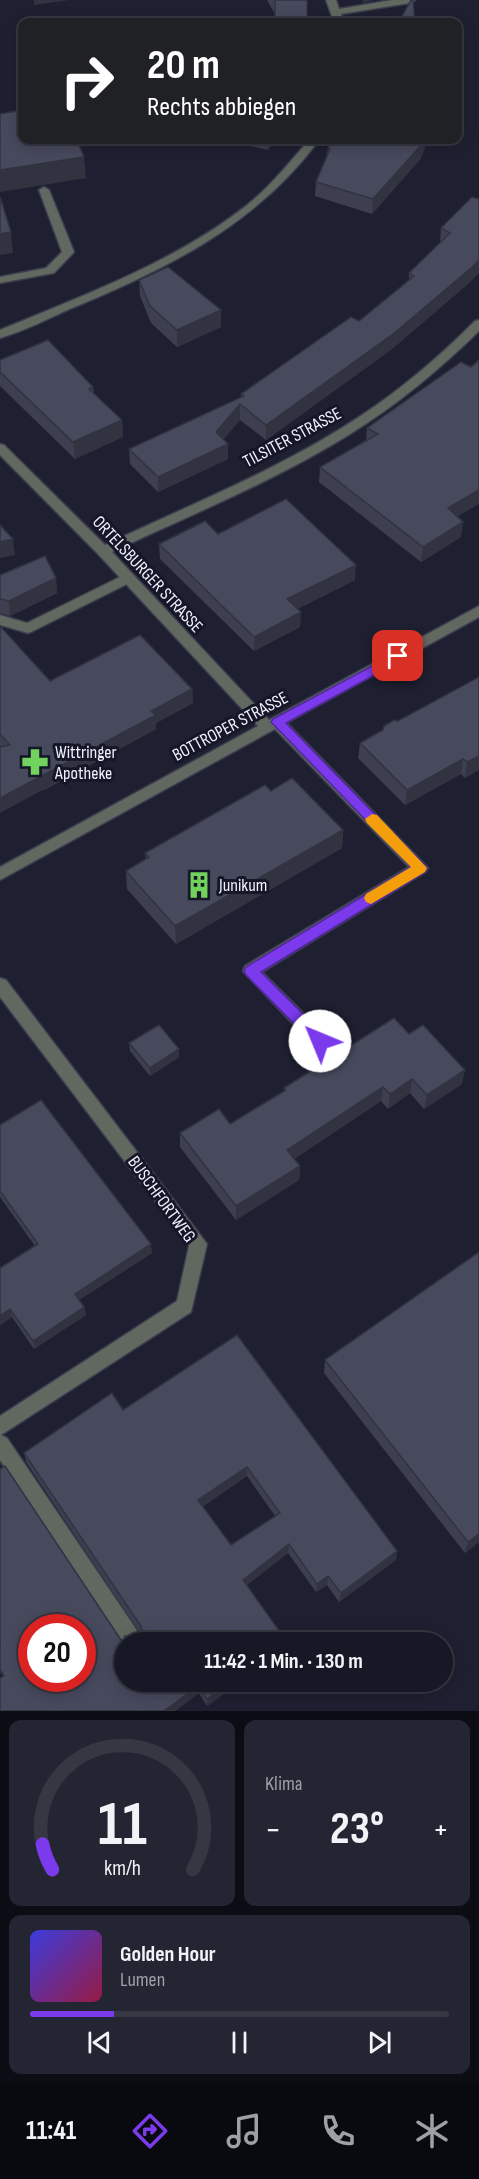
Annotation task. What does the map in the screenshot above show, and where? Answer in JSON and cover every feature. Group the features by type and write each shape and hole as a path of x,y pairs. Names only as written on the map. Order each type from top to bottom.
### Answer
{"street":[{"path":"331,0 338,17 410,0"},
{"path":"0,334 144,272 216,233 252,206 284,177 311,144"},
{"path":"0,280 50,271 68,252 45,190"},
{"name":"TILSITER STRASSE","path":"103,551 325,443 393,399 430,371 479,324"},
{"name":"ORTELSBURGER STRASSE","path":"2,454 103,551 273,725 420,868 251,971 320,1041"},
{"path":"0,620 28,628 128,578"},
{"name":"BOTTROPER STRASSE","path":"0,874 479,611"},
{"name":"BUSCHFORTWEG","path":"0,985 198,1244 185,1306 0,1427"},
{"path":"0,1444 126,1632"}],"building":[{"path":"275,0 307,0 307,18 275,18"},
{"path":"411,0 413,0 415,18 401,18"},
{"path":"18,111 18,144 79,144 84,157 0,170 0,114"},
{"path":"330,144 422,144 373,199 316,182 330,149 328,148"},
{"path":"0,197 11,232 0,234"},
{"path":"472,197 479,199 479,260 393,334 266,425 240,404 216,432 228,444 158,477 129,449 244,396 241,394 351,317 359,321 414,276 409,273 450,233 441,228"},
{"path":"168,267 221,310 177,330 150,306 139,280"},
{"path":"48,340 93,387 89,389 122,420 73,442 0,372 0,360"},
{"path":"479,360 479,490 448,508 463,522 423,547 320,467 378,434 367,428 461,362 471,367"},
{"path":"286,499 356,565 287,599 301,612 254,637 159,544 205,521 218,534"},
{"path":"0,525 13,539 0,542"},
{"path":"45,556 56,578 9,601 0,599 0,575"},
{"path":"0,626 50,681 140,635 192,689 151,711 156,715 0,798 0,747 10,745 0,734"},
{"path":"479,677 479,756 467,762 463,759 407,790 360,743 383,730 384,726 394,720 398,721"},
{"path":"292,778 343,830 175,926 126,871 149,857 145,853 265,785 271,791"},
{"path":"394,1018 409,1034 423,1025 465,1070 427,1095 412,1079 390,1094 383,1087 287,1150 300,1166 236,1206 180,1133 219,1109 230,1124 286,1090 284,1088"},
{"path":"159,1025 179,1049 150,1068 129,1043"},
{"path":"41,1100 151,1244 75,1294 84,1307 33,1341 10,1309 0,1316 0,1268 38,1244 0,1191 0,1125"},
{"path":"479,1252 479,1534 468,1542 325,1360"},
{"path":"237,1335 397,1551 341,1593 328,1576 317,1584 289,1544 243,1580 280,1632 142,1632 141,1626 24,1453 112,1393 123,1410","holes":["247,1467 280,1513 231,1545 198,1500"]},
{"path":"5,1466 116,1632 114,1692 190,1692 164,1711 0,1711 0,1678 4,1676 0,1669 0,1469"},
{"path":"202,1692 216,1692 207,1699"}],"slow traffic":[{"path":"371,898 420,868 372,819"}],"place":[{"name":"Wittringer Apotheke","path":"35,762"},
{"name":"Junikum","path":"199,885"}],"route":[{"path":"320,1041 251,971 420,868 278,722 398,656"}]}
